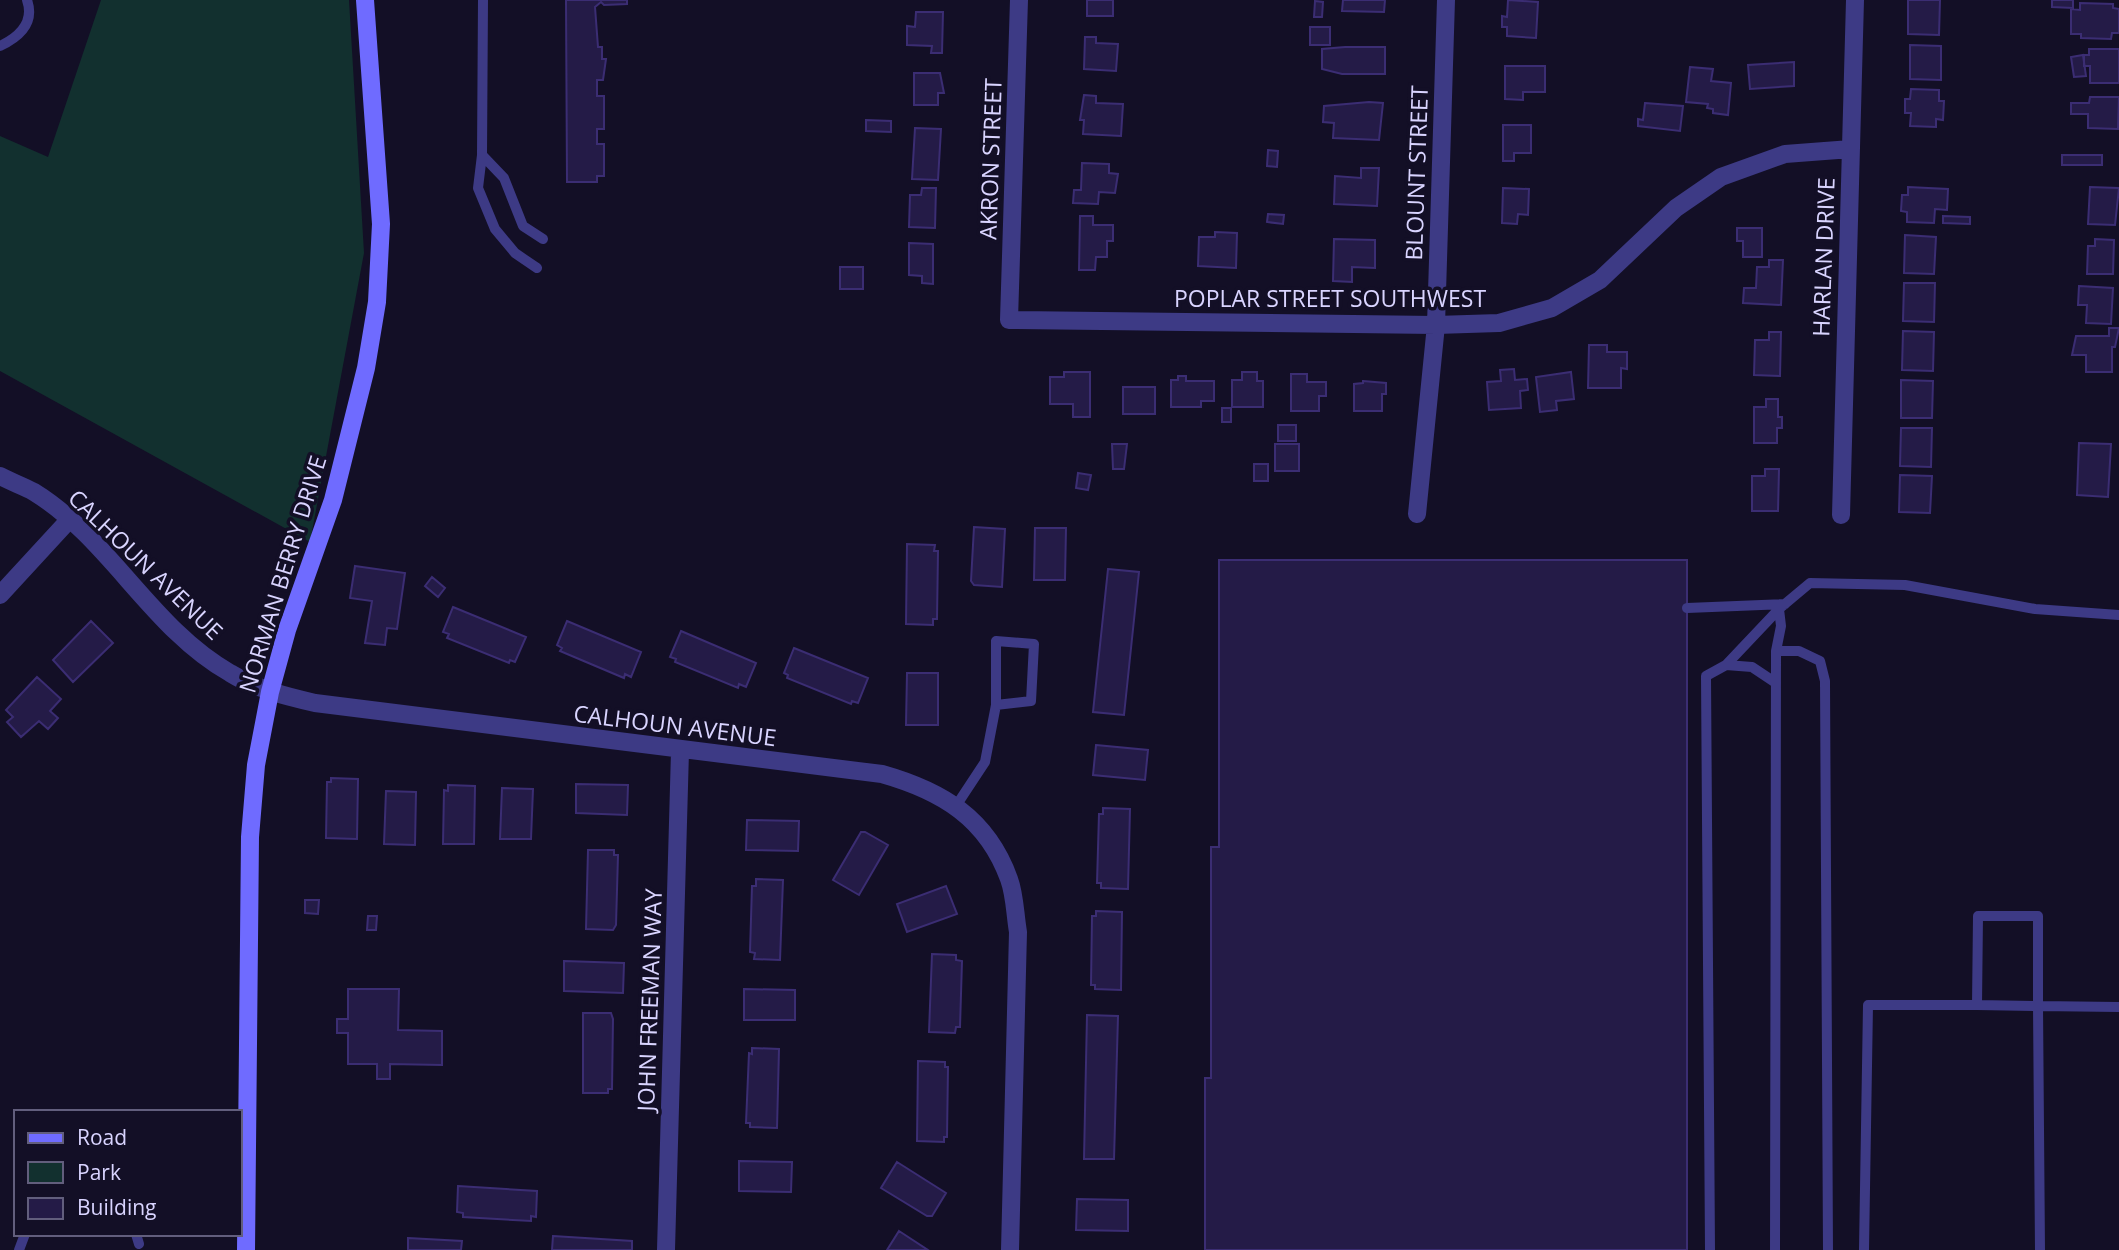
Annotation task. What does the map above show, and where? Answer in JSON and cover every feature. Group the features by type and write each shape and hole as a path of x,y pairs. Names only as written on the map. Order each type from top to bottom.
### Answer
{"main road":[{"name":"NORMAN BERRY DRIVE","path":"246,1250 250,837 256,765 270,692 287,630 333,500 366,368 377,302 382,224 365,0"}],"street":[{"name":"AKRON STREET","path":"1009,320 1019,0"},
{"name":"BLOUNT STREET","path":"1418,514 1436,325 1446,0"},
{"name":"HARLAN DRIVE","path":"1841,515 1855,0"},
{"name":"POPLAR STREET SOUTHWEST","path":"1009,320 1436,325 1499,323 1552,308 1600,280 1676,208 1721,177 1785,154 1851,149"},
{"name":"CALHOUN AVENUE","path":"0,476 34,493 69,520 193,648 230,674 270,692 315,703 680,751 882,774 922,786 956,806 975,823 996,851 1010,881 1018,932 1010,1250"},
{"path":"0,595 69,520"},
{"name":"JOHN FREEMAN WAY","path":"666,1250 680,751"}],"lane":[{"path":"0,46 23,32 28,20 27,0"},
{"path":"483,0 482,155 478,188 495,229 515,253 537,268"},
{"path":"482,155 504,178 523,226 543,239"},
{"path":"1710,1250 1706,676 1726,665 1782,607 1810,583 1916,586 2035,610 2119,615"},
{"path":"1687,608 1782,607"},
{"path":"1775,1250 1776,651 1782,607"},
{"path":"956,806 985,762 996,705 996,641 1034,644 1031,701 996,705"},
{"path":"1776,651 1799,651 1820,661 1825,681 1828,1250"},
{"path":"1726,665 1752,667 1776,683"},
{"path":"1977,1005 1978,916 2038,916 2040,1250"},
{"path":"1864,1250 1868,1005 2119,1007"}],"green space":[{"path":"101,0 349,0 364,253 310,542 0,371 0,136 48,157"}],"building":[{"path":"566,0 627,0 627,4 604,5 601,2 595,7 598,47 602,47 602,59 606,59 603,80 597,80 597,96 604,96 604,129 597,129 597,144 604,144 604,176 597,176 597,182 567,182"},
{"path":"1087,0 1113,0 1113,16 1087,16"},
{"path":"1343,0 1385,0 1384,12 1342,11"},
{"path":"1508,0 1538,2 1536,38 1507,36 1507,27 1502,27 1502,16 1507,17"},
{"path":"1908,0 1940,0 1939,35 1908,34"},
{"path":"2052,0 2073,0 2073,8 2052,7"},
{"path":"1315,1 1323,2 1322,17 1314,17"},
{"path":"2080,3 2113,4 2113,8 2119,9 2119,33 2112,33 2111,39 2081,38 2081,34 2071,34 2071,9 2080,10"},
{"path":"916,12 943,12 942,53 931,53 932,46 907,45 907,26 915,27"},
{"path":"1310,27 1330,27 1330,45 1310,45"},
{"path":"1085,37 1096,37 1096,43 1118,44 1116,71 1084,69"},
{"path":"1910,45 1941,46 1941,80 1910,79"},
{"path":"1385,47 1385,74 1342,74 1322,69 1322,49"},
{"path":"2089,49 2119,49 2119,83 2090,83 2090,66 2084,66 2084,55 2089,55"},
{"path":"2083,55 2086,76 2074,77 2071,57"},
{"path":"1794,62 1794,86 1750,89 1748,65"},
{"path":"1505,66 1545,66 1545,92 1523,92 1523,100 1505,99"},
{"path":"1690,67 1713,69 1711,81 1731,83 1728,115 1713,113 1713,109 1707,108 1708,104 1686,102"},
{"path":"914,73 940,73 944,93 938,93 938,105 914,105"},
{"path":"1911,89 1939,90 1939,101 1944,101 1943,120 1936,119 1936,127 1910,126 1911,113 1905,113 1905,99 1910,99"},
{"path":"1084,95 1096,96 1096,103 1123,104 1121,136 1083,134 1084,120 1080,120"},
{"path":"2090,97 2119,97 2118,129 2088,128 2088,114 2071,114 2071,103 2089,103"},
{"path":"1383,103 1379,140 1333,138 1334,123 1323,122 1324,106"},
{"path":"1645,103 1683,106 1680,131 1638,126 1638,119 1643,120"},
{"path":"866,120 891,121 891,132 866,131"},
{"path":"1503,125 1531,125 1531,153 1514,153 1514,161 1503,161"},
{"path":"915,128 941,129 938,180 912,179"},
{"path":"1268,150 1278,151 1277,167 1267,166"},
{"path":"2062,155 2102,155 2102,165 2062,165"},
{"path":"1082,163 1109,164 1109,173 1118,174 1115,193 1099,192 1098,204 1073,203 1074,190 1081,190"},
{"path":"1361,168 1379,168 1377,206 1334,204 1335,176 1361,178"},
{"path":"1908,187 1948,189 1947,210 1935,209 1934,223 1907,222 1907,212 1901,211 1902,195 1908,195"},
{"path":"2090,187 2119,188 2115,225 2088,224"},
{"path":"922,188 936,188 935,228 909,227 910,195 921,195"},
{"path":"1503,188 1529,189 1528,215 1518,214 1517,224 1502,223"},
{"path":"1268,214 1284,215 1283,224 1267,222"},
{"path":"1080,216 1093,216 1093,225 1113,225 1113,241 1107,241 1107,257 1096,257 1095,270 1079,270"},
{"path":"1943,216 1970,217 1970,224 1943,223"},
{"path":"1737,228 1762,228 1762,257 1743,257 1743,241 1737,241"},
{"path":"1215,232 1237,233 1236,268 1198,266 1199,237 1215,237"},
{"path":"1905,235 1936,237 1934,274 1904,273"},
{"path":"1334,239 1375,240 1375,268 1352,267 1352,282 1333,281"},
{"path":"2095,239 2114,240 2113,274 2087,274 2088,246 2095,246"},
{"path":"909,243 933,244 933,284 922,283 922,276 909,275"},
{"path":"1769,260 1783,260 1781,305 1743,303 1744,288 1756,288 1757,267 1769,267"},
{"path":"840,267 863,267 863,289 840,289"},
{"path":"1904,283 1935,283 1934,322 1903,321"},
{"path":"2079,286 2113,288 2111,324 2086,323 2087,305 2078,305"},
{"path":"2109,328 2119,328 2115,347 2112,347 2112,372 2086,372 2086,355 2072,355 2076,336 2109,336"},
{"path":"1903,331 1934,332 1933,371 1902,370"},
{"path":"1769,332 1781,332 1780,376 1754,375 1755,340 1769,340"},
{"path":"1589,345 1607,345 1607,352 1627,352 1627,369 1621,368 1621,388 1588,388"},
{"path":"1514,369 1515,380 1527,379 1528,390 1520,391 1521,408 1489,410 1487,382 1501,381 1500,370"},
{"path":"1064,372 1090,372 1090,417 1073,417 1073,404 1050,404 1050,377 1064,377"},
{"path":"1242,372 1257,372 1257,381 1263,381 1263,407 1232,407 1232,380 1242,380"},
{"path":"1571,372 1574,399 1556,401 1557,410 1540,412 1536,377"},
{"path":"1291,374 1307,374 1307,382 1326,382 1326,396 1319,396 1319,411 1291,411"},
{"path":"1178,376 1186,376 1186,381 1214,381 1214,401 1201,401 1201,407 1171,407 1171,380 1178,380"},
{"path":"1901,380 1933,381 1932,418 1901,418"},
{"path":"1363,381 1386,383 1386,394 1382,394 1382,411 1354,411 1354,384"},
{"path":"1123,387 1155,387 1155,414 1123,414"},
{"path":"1766,399 1778,399 1778,417 1782,417 1782,428 1777,428 1777,443 1754,443 1754,407 1766,407"},
{"path":"1222,408 1231,408 1231,422 1222,422"},
{"path":"1278,425 1296,425 1296,441 1278,441"},
{"path":"1901,428 1932,428 1931,467 1900,466"},
{"path":"2079,443 2111,444 2108,497 2077,495"},
{"path":"1112,444 1127,444 1124,469 1113,469"},
{"path":"1275,444 1299,444 1299,471 1275,471"},
{"path":"1254,464 1268,464 1268,481 1254,481"},
{"path":"1765,469 1779,469 1778,511 1752,511 1752,476 1765,476"},
{"path":"1078,473 1091,475 1088,490 1076,488"},
{"path":"1900,475 1932,476 1930,513 1899,512"},
{"path":"974,527 1005,529 1002,587 974,585 971,581"},
{"path":"1035,528 1066,528 1065,580 1034,580"},
{"path":"907,544 935,545 934,551 938,551 937,619 933,619 933,625 906,624"},
{"path":"1219,560 1687,560 1687,1250 1205,1250 1205,1078 1211,1078 1211,847 1219,847"},
{"path":"355,566 405,573 397,629 387,628 385,645 365,643 372,601 350,598"},
{"path":"1108,569 1139,572 1124,715 1093,712"},
{"path":"432,577 445,588 438,597 425,586"},
{"path":"453,607 526,637 515,662 510,660 509,663 447,638 449,634 443,632"},
{"path":"91,621 113,643 73,682 53,660"},
{"path":"567,621 641,652 631,677 625,674 624,678 560,651 562,648 557,645"},
{"path":"681,631 756,663 746,687 739,684 738,688 675,662 676,659 670,657"},
{"path":"794,648 868,678 858,703 852,701 851,704 787,678 788,675 784,673"},
{"path":"907,673 938,673 938,725 906,725"},
{"path":"37,677 61,699 50,711 58,718 48,729 39,721 21,737 7,722 13,717 6,710"},
{"path":"1096,745 1148,750 1145,780 1093,775"},
{"path":"331,778 358,779 357,839 326,838 327,782 331,782"},
{"path":"576,784 628,785 627,815 576,813"},
{"path":"448,785 475,786 474,844 443,844 444,790 448,791"},
{"path":"502,788 533,789 531,839 500,839"},
{"path":"386,791 416,792 415,845 384,844"},
{"path":"1103,808 1130,809 1128,889 1101,888 1101,883 1097,883 1099,814 1103,814"},
{"path":"747,820 799,821 798,851 746,850"},
{"path":"861,832 888,845 859,895 833,880"},
{"path":"588,850 614,850 614,855 618,855 616,925 613,930 586,929"},
{"path":"756,879 783,880 780,960 754,959 755,953 750,952 752,886 756,886"},
{"path":"946,886 957,914 907,932 897,904"},
{"path":"305,900 319,900 318,914 305,913"},
{"path":"1096,911 1122,912 1121,990 1095,989 1095,985 1091,985 1092,916 1096,916"},
{"path":"368,916 377,916 376,930 367,930"},
{"path":"932,954 956,955 956,960 962,961 960,1027 956,1027 955,1033 929,1032"},
{"path":"564,961 624,963 623,993 564,991"},
{"path":"348,989 399,989 398,1030 442,1031 442,1065 390,1064 390,1079 377,1079 377,1064 348,1064 348,1033 337,1033 337,1019 348,1019"},
{"path":"744,989 795,990 795,1020 744,1020"},
{"path":"583,1013 611,1013 613,1019 612,1089 608,1089 608,1093 583,1093"},
{"path":"1087,1015 1118,1016 1114,1159 1084,1159"},
{"path":"752,1048 779,1049 777,1128 750,1127 750,1123 746,1123 749,1053 752,1054"},
{"path":"918,1061 945,1062 945,1067 948,1067 947,1137 944,1137 944,1142 917,1141"},
{"path":"739,1161 792,1162 791,1192 739,1191"},
{"path":"897,1162 946,1193 932,1216 927,1216 881,1188"},
{"path":"458,1186 537,1191 536,1217 531,1216 531,1221 463,1217 463,1213 457,1212"},
{"path":"1077,1199 1128,1200 1128,1231 1076,1230"},
{"path":"899,1231 928,1250 887,1250"},
{"path":"553,1236 632,1241 632,1250 552,1250"},
{"path":"408,1238 462,1241 461,1250 408,1250"}]}
